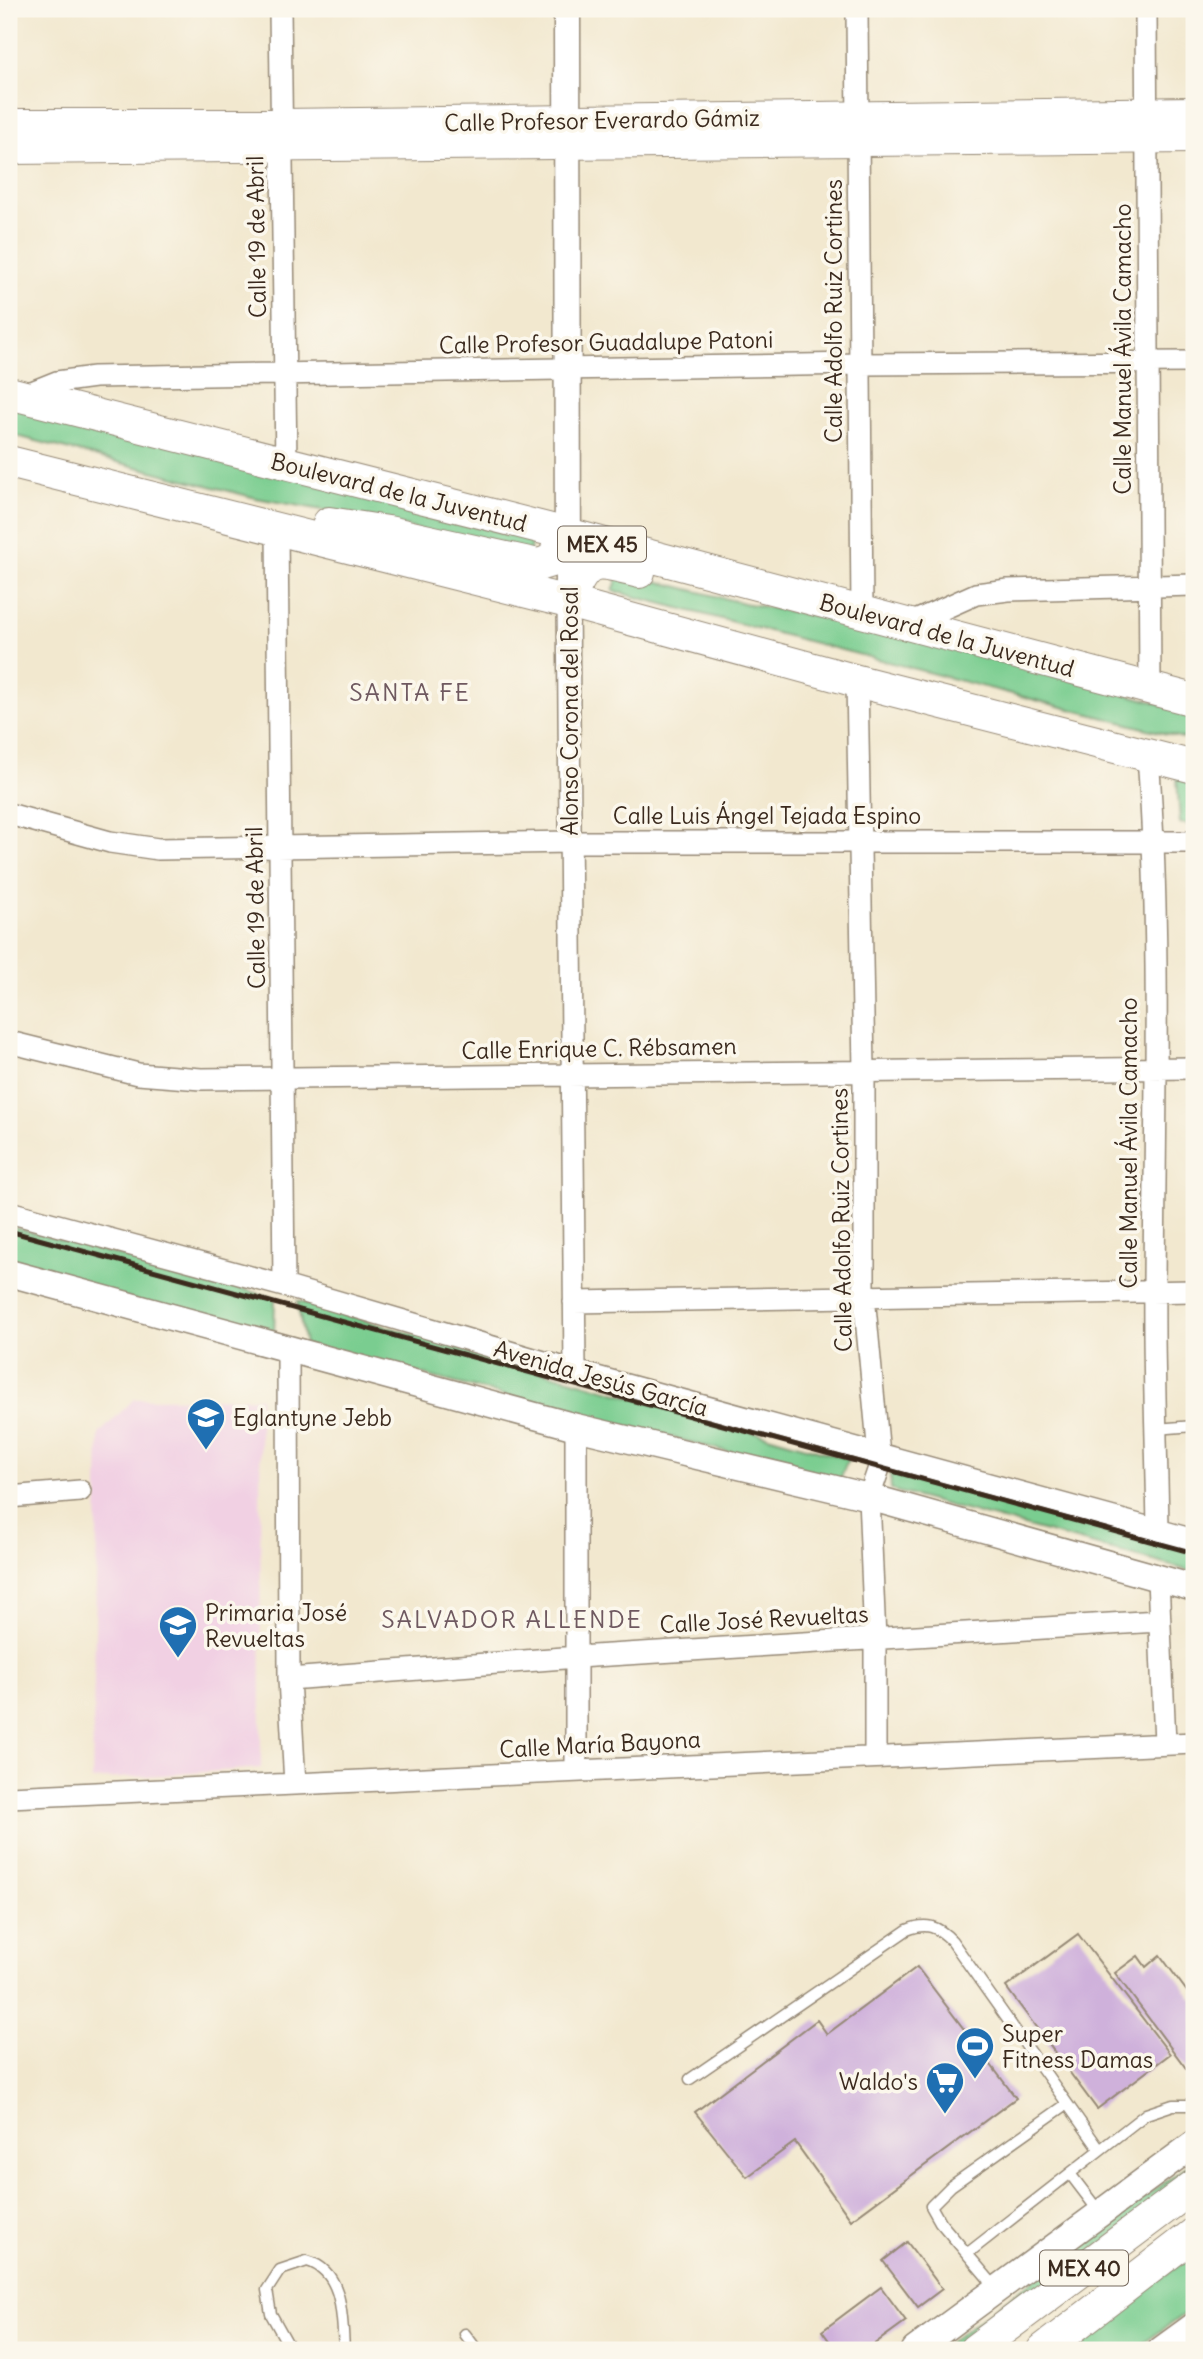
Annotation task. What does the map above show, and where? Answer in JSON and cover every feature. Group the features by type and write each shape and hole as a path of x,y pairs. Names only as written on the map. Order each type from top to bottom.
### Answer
{"main road":[{"name":"Calle Profesor Everardo Gámiz","path":"1147,126 1194,112"},
{"name":"Calle Profesor Everardo Gámiz","path":"9,124 281,136"},
{"name":"Calle Profesor Everardo Gámiz","path":"9,149 281,136 1147,126 1194,138"},
{"name":"Boulevard de la Juventud","path":"15,395 567,534 1194,700"},
{"path":"9,462 568,602 857,681 1194,767"},
{"path":"286,531 323,522 388,532 538,565 551,561 567,534"},
{"path":"568,602 580,574 591,565 609,565 755,598 791,594"},
{"name":"MEX 40","path":"975,2350 1194,2186"},
{"name":"MEX 40","path":"1054,2345 1194,2234"}],"street":[{"name":"Calle 19 de Abril","path":"280,9 286,464"},
{"name":"Alonso Corona del Rosal","path":"567,9 567,534 575,1371"},
{"name":"Calle Adolfo Ruiz Cortines","path":"857,9 862,612"},
{"name":"Calle Manuel Ávila Camacho","path":"1146,9 1150,688"},
{"name":"Calle Profesor Guadalupe Patoni","path":"15,395 57,382 94,377 859,364 1194,362"},
{"name":"Calle 19 de Abril","path":"284,1286 280,848 286,531"},
{"path":"909,624 976,594 1008,590 1194,585"},
{"name":"Calle Adolfo Ruiz Cortines","path":"857,681 864,1070 864,1296 879,1468 869,1497 875,1639 876,1757"},
{"name":"Calle Manuel Ávila Camacho","path":"1147,755 1154,840 1156,1068 1153,1291 1158,1532"},
{"name":"Calle Luis Ángel Tejada Espino","path":"9,814 110,842 158,849 860,840 1194,842"},
{"name":"Calle Enrique C. Rébsamen","path":"9,1042 138,1074 201,1079 1194,1068"},
{"name":"Avenida Jesús García","path":"9,1212 284,1286 575,1371 878,1455 1194,1540"},
{"path":"9,1273 576,1426 869,1497 1194,1588"},
{"path":"574,1303 1194,1291"},
{"path":"288,1350 289,1679 295,1784"},
{"path":"576,1426 576,1771"},
{"path":"9,1497 80,1491"},
{"path":"1158,1578 1165,1743"},
{"name":"Calle José Revueltas","path":"289,1679 577,1657 1158,1621"},
{"name":"Calle María Bayona","path":"9,1797 1194,1743"},
{"path":"915,2350 1194,2144"},
{"path":"1161,2350 1194,2326"}],"lane":[{"path":"1156,1429 1194,1426"},
{"path":"690,2079 907,1930 925,1925 943,1931 953,1941 1100,2150"},
{"path":"997,2289 933,2212 934,2200 1067,2104"},
{"path":"968,2253 1071,2175 1128,2127 1158,2109 1194,2105"},
{"path":"1071,2175 1100,2213"},
{"path":"291,2350 271,2314 267,2290 280,2270 307,2261 328,2271 334,2282 342,2321 344,2350"},
{"path":"464,2334 477,2350"}],"shaded area":[{"name":"Primaria José Revueltas","path":"260,1398 261,1768 92,1780 99,1434 134,1399"}],"green space":[{"path":"9,402 532,536 529,556 378,520 256,498 9,434"},
{"path":"620,572 743,603 897,631 1194,713 1194,741 613,591"},
{"path":"1177,778 1194,782 1194,825 1180,823"},
{"path":"9,1226 275,1298 274,1338 9,1266"},
{"path":"297,1301 848,1459 840,1480 305,1345"},
{"path":"890,1469 1194,1551 1194,1572 891,1490"},
{"path":"1194,2161 1194,2175 959,2350 939,2350"},
{"path":"1194,2253 1194,2307 1134,2350 1077,2350 1104,2319"}],"building":[{"path":"1078,1934 1170,2054 1097,2109 1006,1987"},
{"path":"1160,1955 1194,2001 1194,2079 1115,1973 1138,1956 1146,1967"},
{"path":"917,1967 1016,2098 851,2220 795,2142 747,2177 695,2112 817,2020 827,2034"},
{"path":"907,2242 942,2289 918,2307 883,2261"},
{"path":"881,2287 906,2321 866,2350 836,2350 822,2331"}],"railway":[{"path":"9,1231 1194,1553"}],"place":[{"name":"Eglantyne Jebb","path":"206,1451"},
{"name":"Primaria José Revueltas","path":"178,1659"},
{"name":"Super Fitness Damas","path":"975,2080"},
{"name":"Waldo's","path":"945,2115"}],"district":[{"name":"SANTA FE","path":"410,692"},
{"name":"SALVADOR ALLENDE","path":"512,1619"}]}
